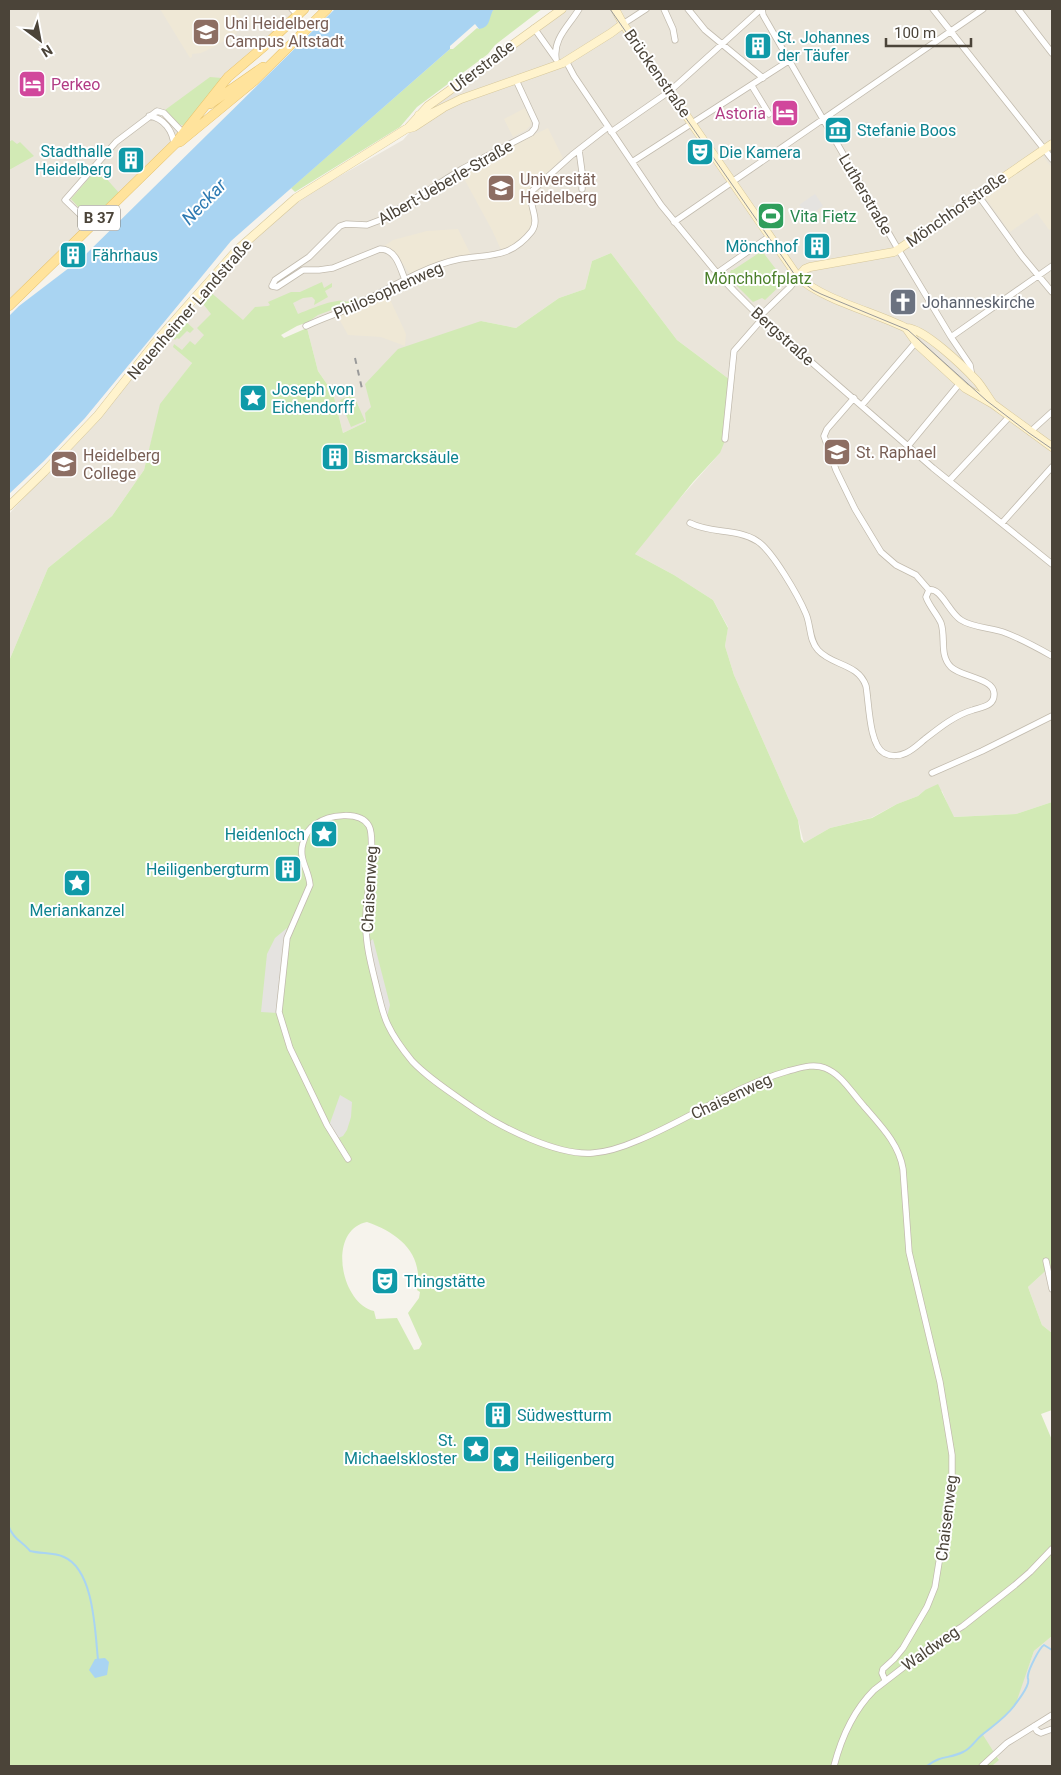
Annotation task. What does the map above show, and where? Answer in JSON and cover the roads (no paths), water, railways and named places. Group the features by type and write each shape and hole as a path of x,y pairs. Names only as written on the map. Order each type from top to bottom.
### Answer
{"main road":[{"name":"B 37","path":"185,134 205,122 254,81 327,9"},
{"name":"Uferstraße","path":"406,129 428,106 562,9"},
{"name":"Brückenstraße","path":"609,9 621,21"},
{"name":"Brückenstraße","path":"615,9 621,21 798,277"},
{"path":"205,122 257,54 298,11"},
{"name":"Neuenheimer Landstraße","path":"419,115 428,114 461,99 516,80 557,62 566,61 621,21"},
{"path":"202,110 228,77 257,54"},
{"name":"B 37","path":"9,306 121,199 185,134 202,110 274,60"},
{"name":"Neuenheimer Landstraße","path":"9,506 98,415 154,344 237,250 296,198 443,108"},
{"name":"Mönchhofstraße","path":"798,277 805,269 810,267 894,252 1052,144"},
{"path":"798,277 813,288 906,328 916,329 930,338 972,377 993,404"},
{"path":"906,328 916,342 967,390 993,404 1052,447"}],"street":[{"path":"557,62 556,49 560,37 579,9"},
{"path":"621,21 646,9"},
{"path":"664,9 673,29 675,40"},
{"path":"688,9 705,30 764,78"},
{"name":"Philosophenweg","path":"306,326 446,263 460,259 501,254 514,246 527,236 534,225 531,192 536,186 579,150 611,132 670,91 762,9"},
{"name":"Lutherstraße","path":"762,9 763,15 899,249 951,337 970,365 972,377"},
{"path":"933,9 1052,159"},
{"path":"674,222 983,9"},
{"path":"1018,9 1052,53"},
{"path":"534,28 557,62"},
{"path":"632,162 790,60"},
{"name":"Bergstraße","path":"566,61 611,132 674,222 717,273 761,317 908,446 1052,564"},
{"name":"Albert-Ueberle-Straße","path":"405,280 395,256 384,249 374,251 334,268 303,270 275,288 272,286 275,280 309,257 340,226 346,224 367,225 383,219 462,170 534,131 536,123 516,80"},
{"path":"752,86 769,114"},
{"path":"91,226 65,200 116,142 156,112 162,112 185,134"},
{"path":"149,116 159,119 171,132 175,144"},
{"path":"579,150 582,189"},
{"path":"978,195 1022,256 1052,292"},
{"path":"717,273 770,236"},
{"path":"951,337 1052,266"},
{"path":"725,440 734,351 761,317 798,277"},
{"path":"862,405 916,342"},
{"path":"908,446 960,383"},
{"path":"854,398 827,429 824,436 836,470 855,509 881,552 896,565 916,576 929,590 940,593 949,609 962,621 1003,632 1027,642 1052,656"},
{"path":"1030,432 1052,412"},
{"path":"949,481 1009,417"},
{"path":"1002,523 1052,467"},
{"path":"690,523 700,528 745,536 756,541 770,552 805,611 812,639 818,650 828,658 854,669 863,679 866,686 874,740 880,750 896,756 906,753 956,717 970,710 988,706 994,696 993,689 988,683 956,671 947,663 941,625 926,599 926,594 929,590"},
{"path":"932,773 1052,716"},
{"name":"Chaisenweg","path":"348,1159 327,1125 302,1075 284,1032 279,1007 289,932 310,885 301,850 304,839 311,828 319,822 332,817 359,818 367,823 371,831 366,938 387,1024 405,1052 420,1069 477,1111 513,1131 548,1145 569,1150 593,1153 609,1151 666,1128 758,1081 804,1067 816,1066 828,1069 834,1073 892,1140 902,1163 909,1252 940,1382 948,1430 952,1472 949,1508 935,1587 927,1607 903,1648 883,1669 882,1673 885,1680"},
{"path":"1046,1261 1052,1289"},
{"name":"Waldweg","path":"834,1766 840,1747 855,1715 866,1698 885,1680 931,1646 963,1626 1025,1576 1052,1549"},
{"path":"982,1766 1007,1743 1052,1715"},
{"path":"1034,1726 1041,1733 1052,1729"}],"water":[{"name":"Neckar","path":"335,9 494,9 486,26 479,29 475,24 450,46 450,49 231,241 85,418 9,494 9,316 19,306 82,258"},
{"path":"105,1658 109,1662 107,1675 95,1678 89,1670 95,1659"}],"waterway":[{"path":"9,1527 30,1551 56,1554 64,1557 74,1564 82,1574 94,1618 98,1660"},
{"path":"927,1766 937,1760 966,1750 1003,1718 1026,1689 1029,1672 1040,1650 1044,1645 1052,1650"}],"tram line":[{"path":"610,9 797,278 821,294 908,330 987,401 1052,449"}],"railway":[{"path":"355,358 363,393"}],"place":[{"name":"Uni Heidelberg Campus Altstadt","path":"206,32"},
{"name":"St. Johannes der Täufer","path":"758,46"},
{"name":"Perkeo","path":"32,84"},
{"name":"Astoria","path":"785,113"},
{"name":"Stefanie Boos","path":"838,130"},
{"name":"Die Kamera","path":"700,152"},
{"name":"Stadthalle Heidelberg","path":"131,160"},
{"name":"Universität Heidelberg","path":"501,188"},
{"name":"Vita Fietz","path":"771,216"},
{"name":"Mönchhof","path":"817,246"},
{"name":"Fährhaus","path":"73,255"},
{"name":"Johanneskirche","path":"903,302"},
{"name":"Joseph von Eichendorff","path":"253,398"},
{"name":"St. Raphael","path":"837,452"},
{"name":"Bismarcksäule","path":"335,457"},
{"name":"Heidelberg College","path":"64,464"},
{"name":"Heidenloch","path":"324,834"},
{"name":"Heiligenbergturm","path":"288,869"},
{"name":"Meriankanzel","path":"77,883"},
{"name":"Thingstätte","path":"385,1281"},
{"name":"Südwestturm","path":"498,1415"},
{"name":"St. Michaelskloster","path":"476,1449"},
{"name":"Heiligenberg","path":"506,1459"}],"park label":[{"name":"Mönchhofplatz","path":"758,278"}]}
